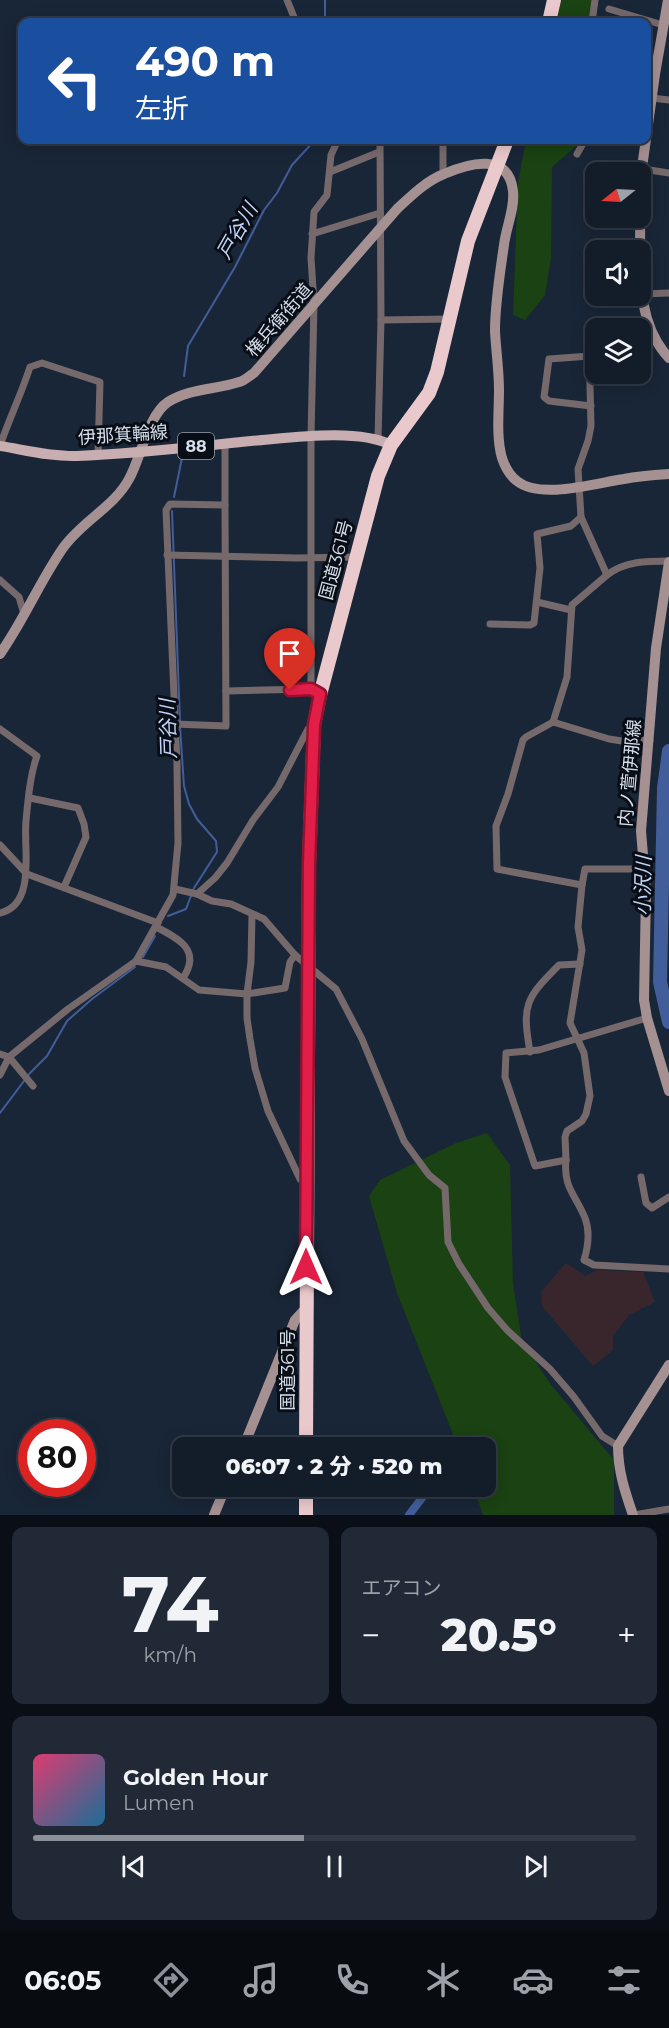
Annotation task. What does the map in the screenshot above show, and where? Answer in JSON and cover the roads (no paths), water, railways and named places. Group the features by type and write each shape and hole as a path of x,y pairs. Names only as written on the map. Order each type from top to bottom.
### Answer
{"highway":[{"path":"550,18 554,0"},
{"name":"国道361号","path":"306,1437 309,864 316,692 378,476 391,445 429,393 442,354 468,242 506,144"},
{"path":"306,1497 306,1515"}],"main road":[{"name":"伊那箕輪線","path":"0,446 58,455 98,455 311,436 378,439 391,445"}],"street":[{"path":"287,0 294,18"},
{"path":"592,18 594,0"},
{"path":"651,105 668,0"},
{"path":"609,9 639,18"},
{"path":"651,21 663,25"},
{"path":"652,98 669,100"},
{"path":"226,691 316,692 311,436 314,304 311,258 314,212 327,195 331,155 336,144"},
{"path":"378,439 381,320 380,144"},
{"path":"443,144 443,174"},
{"path":"577,154 583,144"},
{"path":"644,162 646,144"},
{"path":"330,172 380,152"},
{"name":"権兵衛街道","path":"0,654 63,549 75,533 118,496 130,478 161,408 187,393 240,382 254,373 397,209 413,194 443,174 472,165 486,163 498,165"},
{"path":"498,165 508,176 513,189 513,203 504,242 495,330 499,375 500,447 502,459 510,475 524,485 547,489 580,487 669,474"},
{"path":"651,170 669,173"},
{"path":"312,234 380,213"},
{"path":"651,294 669,293"},
{"path":"644,306 651,333 669,358"},
{"path":"381,320 449,319"},
{"path":"651,342 656,341"},
{"path":"585,356 549,359 544,398 549,401 591,406"},
{"path":"0,446 9,418 22,394 30,367 42,363 100,381 98,455"},
{"path":"591,384 588,441 578,469 581,517 607,575"},
{"path":"178,724 226,726 225,444"},
{"path":"0,1075 9,1057 68,1009 136,961 175,889 178,843 178,724 171,555 166,510 170,504 225,505"},
{"path":"490,624 530,625 536,619 540,568 537,534 571,526 581,517"},
{"path":"171,555 355,557"},
{"path":"582,885 497,869 496,826 508,794 523,740 553,722 567,677 574,602 614,570 636,562 669,562"},
{"name":"内ノ萱伊那線","path":"669,562 656,648 641,831 646,891 643,981 647,1018 669,1091"},
{"path":"0,580 19,597 24,614"},
{"path":"537,603 572,610"},
{"path":"553,722 609,739 650,740"},
{"path":"197,894 215,878 227,863 253,820 278,788 308,729 314,725"},
{"path":"0,729 37,756 31,772 30,798 25,822 27,874 17,903 8,911 0,913"},
{"path":"30,798 78,808 86,837 64,887"},
{"path":"0,845 27,874 157,925 180,939 185,944 190,959 183,978"},
{"path":"644,869 585,869 578,919 582,950 570,1023 586,1061 590,1096 582,1121 567,1131 565,1170 569,1190 586,1219 588,1247 584,1260 594,1265 669,1269"},
{"path":"175,889 197,894 212,901 231,904 264,919 296,955 336,989 362,1039 404,1141 429,1175 445,1188 448,1242 459,1264 507,1330 550,1369 602,1436 618,1446"},
{"path":"252,915 247,1018 255,1068 268,1111 300,1179 306,1183"},
{"path":"136,961 160,964 199,990 247,994 285,988 290,962 296,955"},
{"path":"530,1052 524,1021 535,989 559,965 580,964"},
{"path":"566,1160 535,1166 511,1089 506,1083 506,1053 530,1052 647,1018"},
{"path":"0,1054 9,1057 31,1083"},
{"path":"641,1177 646,1203 652,1208 669,1197"},
{"path":"247,1437 295,1320 305,1309"},
{"path":"669,1365 618,1446 622,1482 634,1515 669,1509"},
{"path":"214,1515 221,1497"}],"waterway":[{"name":"戸谷川","path":"325,0 325,18"},
{"name":"戸谷川","path":"184,376 188,346 235,267 264,210 277,193 292,165 311,144"},
{"name":"戸谷川","path":"174,497 182,458"},
{"name":"戸谷川","path":"172,511 180,722"},
{"name":"戸谷川","path":"168,916 186,909 194,888 217,852 216,841 197,819 189,804 184,786 180,727"},
{"name":"小沢川","path":"669,751 664,788 660,982 669,1022"},
{"name":"戸谷川","path":"143,957 155,936"},
{"name":"戸谷川","path":"0,1113 30,1073 47,1056 67,1021 135,967"},
{"path":"409,1515 423,1497"}]}
